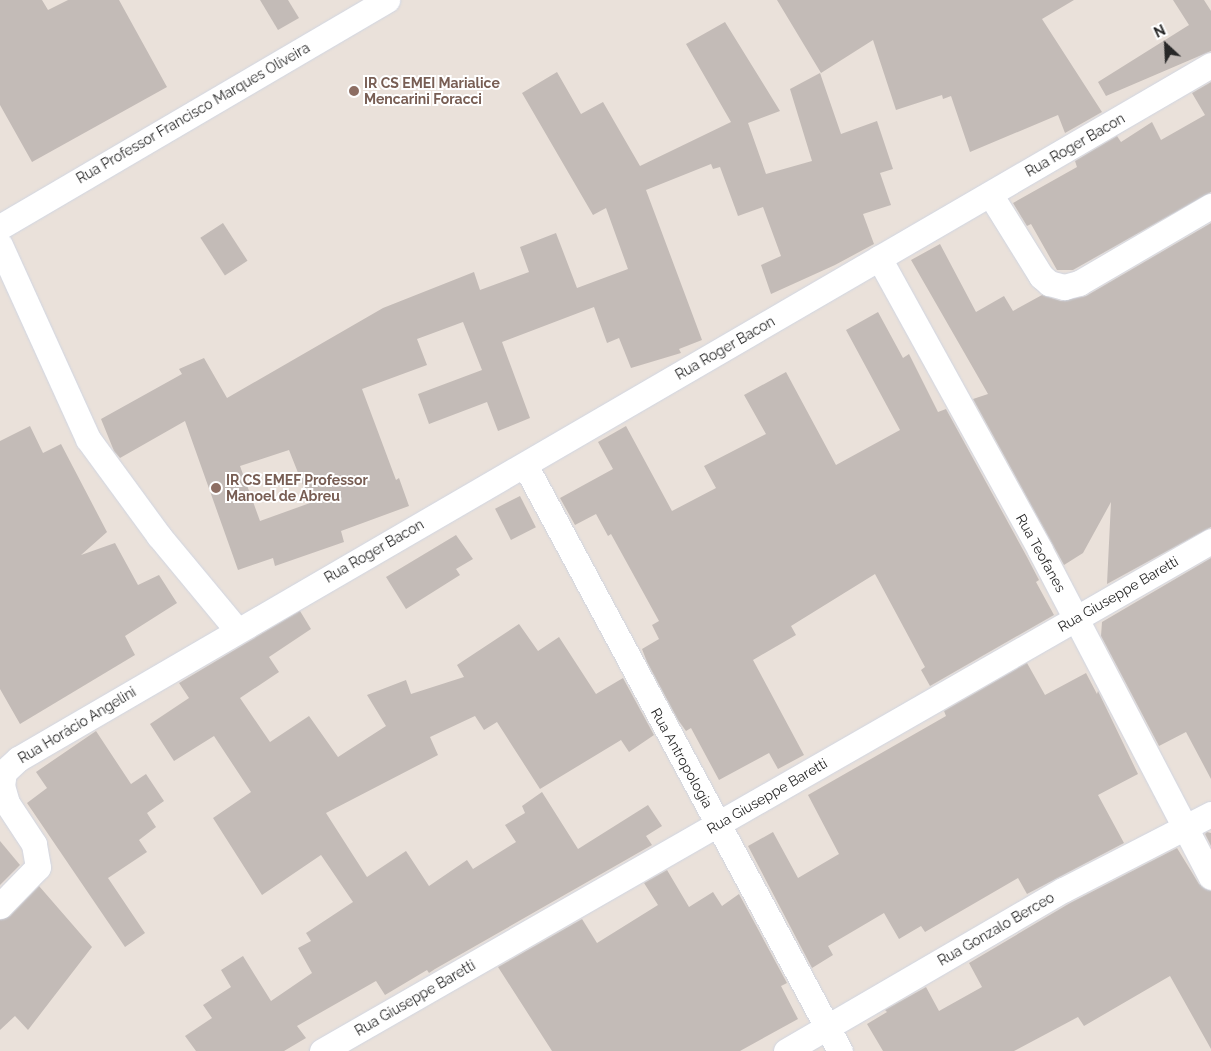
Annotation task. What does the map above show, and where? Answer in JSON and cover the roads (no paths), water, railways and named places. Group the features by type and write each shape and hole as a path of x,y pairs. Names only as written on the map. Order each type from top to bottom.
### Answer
{"street":[{"name":"Rua Professor Francisco Marques Oliveira","path":"0,227 387,0"},
{"name":"Rua Roger Bacon","path":"237,630 525,465 1211,65"},
{"path":"990,194 1041,276 1049,283 1064,287 1079,283 1211,206"},
{"path":"0,245 88,439 159,536 237,630"},
{"name":"Rua Teofanes","path":"879,258 1040,550 1074,619 1186,826 1211,877"},
{"name":"Rua Antropologia","path":"525,465 840,1051"},
{"name":"Rua Giuseppe Baretti","path":"322,1051 1211,540"},
{"name":"Rua Horácio Angelini","path":"0,906 29,879 38,867 38,856 7,803 2,786 4,772 18,759 237,630"},
{"name":"Rua Gonzalo Berceo","path":"786,1051 1063,890 1211,814"}],"place":[{"name":"IR CS EMEI Marialice Mencarini Foracci","path":"354,91"},
{"name":"IR CS EMEF Professor Manoel de Abreu","path":"216,488"}]}
